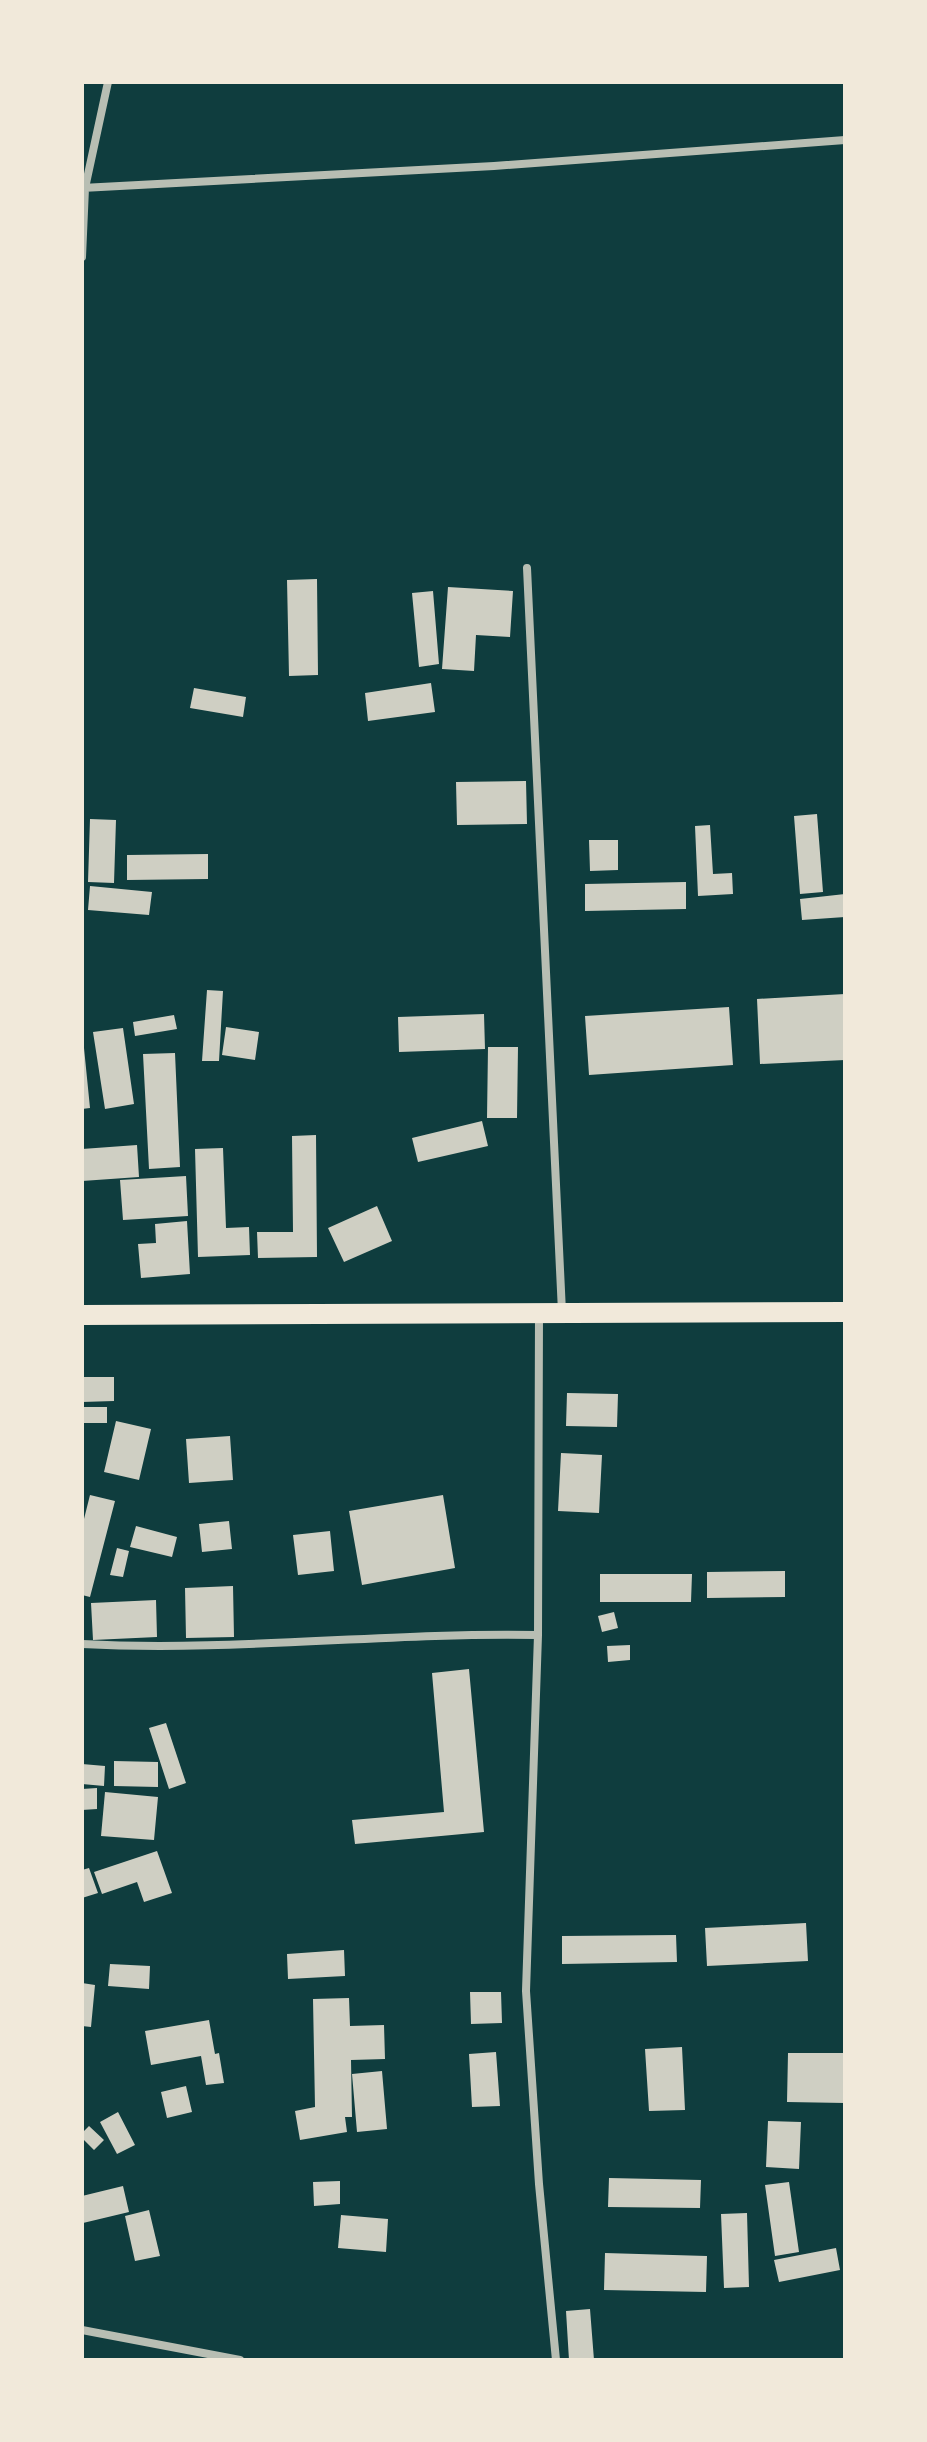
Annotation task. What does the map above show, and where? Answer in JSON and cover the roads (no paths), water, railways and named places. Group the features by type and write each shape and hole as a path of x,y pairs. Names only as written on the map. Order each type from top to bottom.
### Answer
{"main road":[{"path":"82,1315 845,1312"}],"street":[{"path":"82,257 83,188 108,82"},
{"path":"83,188 494,166 845,140"},
{"path":"527,568 562,1313"},
{"path":"539,1313 538,1635 526,1991 539,2184 556,2360"},
{"path":"82,1644 233,1646 469,1634 538,1635"},
{"path":"82,2330 240,2360"}]}
